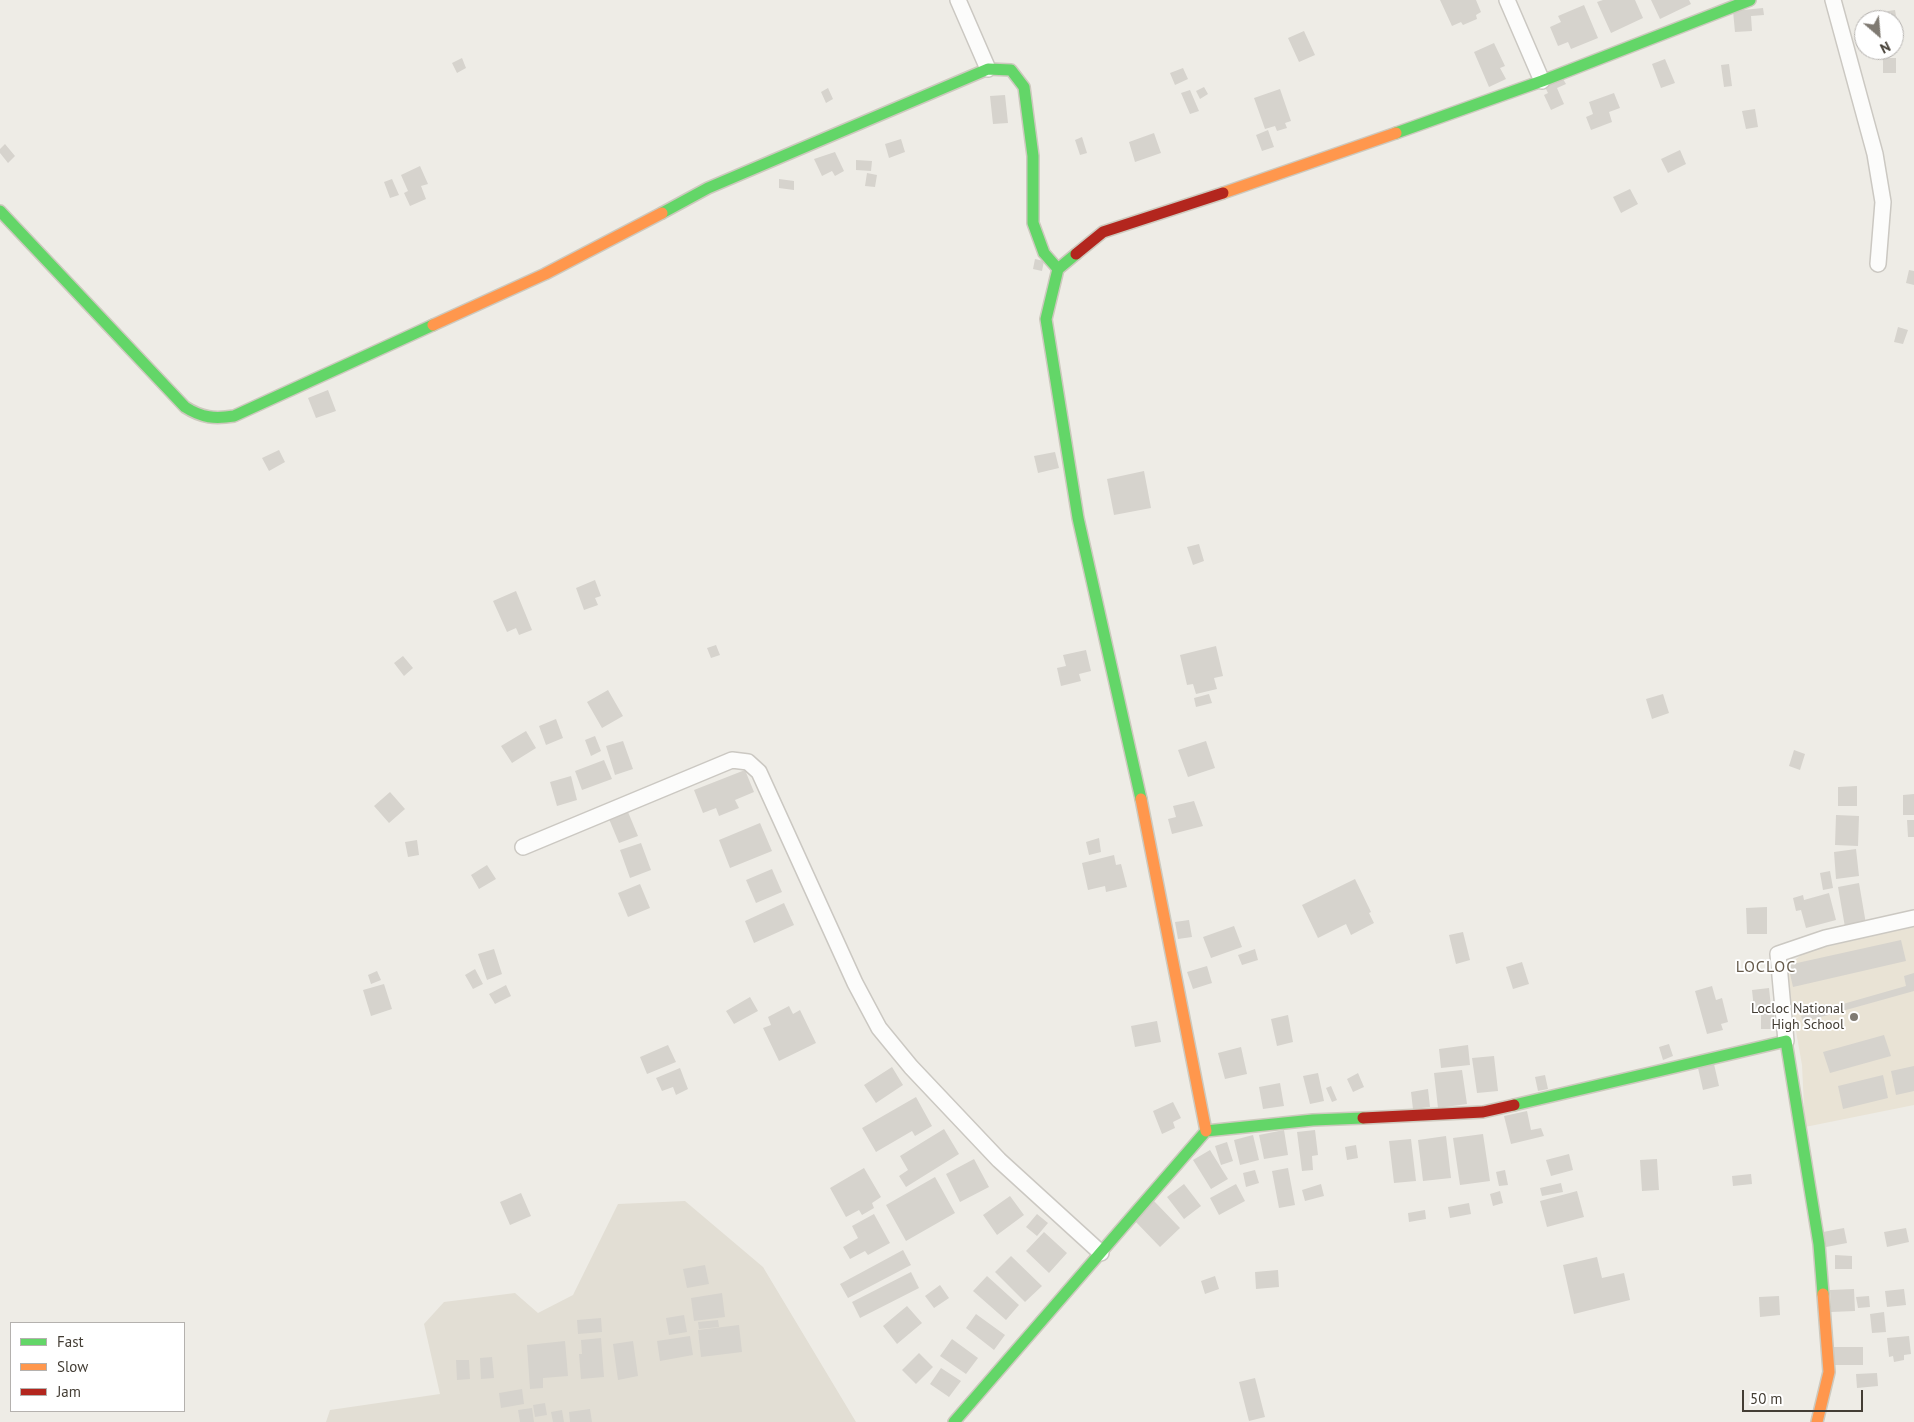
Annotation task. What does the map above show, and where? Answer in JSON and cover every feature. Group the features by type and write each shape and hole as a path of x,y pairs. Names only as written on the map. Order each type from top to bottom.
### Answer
{"street":[{"path":"958,0 988,69"},
{"path":"1507,0 1542,81"},
{"path":"1206,1132 1147,827 1078,518 1046,319 1058,269 1103,232 1319,161 1542,81 1751,0"},
{"path":"1833,0 1875,154 1883,202 1878,264"},
{"path":"0,211 40,250 185,408 199,417 214,420 234,416 545,274 625,234 708,188 988,69 1011,70 1024,87 1033,156 1033,223 1044,253 1058,269"},
{"path":"523,847 732,760 748,762 758,772 855,983 879,1028 910,1067 999,1160 1101,1253"},
{"path":"1817,1422 1829,1372 1819,1244 1786,1041 1778,954 1825,938 1914,918"},
{"path":"954,1422 1206,1132 1313,1120 1483,1112 1786,1041"}],"shaded area":[{"name":"Locloc National High School","path":"1914,926 1914,1105 1805,1127 1802,1065 1785,969 1804,952"},
{"path":"685,1201 763,1267 856,1422 326,1422 330,1410 440,1394 424,1324 444,1302 515,1293 538,1313 573,1295 618,1204"}],"building":[{"path":"1440,0 1476,0 1481,12 1476,15 1477,19 1463,25 1461,22 1452,26"},
{"path":"1603,0 1635,0 1643,18 1611,33 1597,2"},
{"path":"1651,0 1689,0 1691,4 1660,19"},
{"path":"1584,5 1598,38 1571,49 1568,42 1558,46 1550,27 1561,22 1558,16"},
{"path":"1763,8 1764,15 1751,16 1752,31 1735,32 1733,11"},
{"path":"1304,31 1315,55 1299,62 1288,38"},
{"path":"1494,43 1505,66 1500,68 1506,79 1489,87 1474,52"},
{"path":"462,58 466,68 457,73 452,63"},
{"path":"1665,59 1675,83 1661,88 1652,64"},
{"path":"1883,60 1896,60 1896,73 1883,73"},
{"path":"1729,64 1732,86 1724,87 1721,65"},
{"path":"1183,68 1188,79 1175,85 1170,73"},
{"path":"1563,79 1566,84 1557,88 1564,104 1551,110 1544,95 1548,93 1545,87"},
{"path":"1204,87 1208,94 1200,99 1196,91"},
{"path":"828,88 833,99 826,103 821,92"},
{"path":"1280,89 1291,121 1285,123 1287,128 1277,131 1275,126 1265,129 1254,98"},
{"path":"1190,90 1199,111 1190,114 1181,93"},
{"path":"1614,93 1620,108 1609,112 1612,122 1591,130 1586,117 1593,114 1589,102"},
{"path":"1005,95 1008,123 993,124 990,96"},
{"path":"1755,109 1758,127 1746,129 1742,111"},
{"path":"1268,130 1274,147 1262,151 1256,135"},
{"path":"1154,133 1161,153 1135,162 1129,142"},
{"path":"1082,137 1087,153 1080,155 1075,140"},
{"path":"901,139 905,152 889,158 885,144"},
{"path":"5,144 15,156 8,163 0,153 0,149"},
{"path":"1680,150 1686,164 1668,173 1661,159"},
{"path":"835,152 844,171 835,176 832,171 822,176 814,159"},
{"path":"856,160 872,161 871,171 856,170"},
{"path":"420,166 428,184 421,186 426,199 410,206 404,193 408,191 401,175"},
{"path":"867,173 877,175 875,187 865,186"},
{"path":"392,179 399,195 390,198 384,182"},
{"path":"779,179 794,181 794,190 779,188"},
{"path":"1630,189 1638,204 1621,213 1613,197"},
{"path":"1035,259 1044,261 1042,271 1033,269"},
{"path":"1909,270 1914,271 1914,285 1906,283"},
{"path":"1898,327 1908,330 1903,344 1894,342"},
{"path":"328,390 336,411 316,418 308,398"},
{"path":"279,450 285,462 269,471 262,458"},
{"path":"1055,452 1059,468 1038,473 1034,456"},
{"path":"1144,471 1151,508 1114,515 1107,479"},
{"path":"1199,544 1204,561 1193,565 1187,547"},
{"path":"595,580 601,596 595,598 598,605 584,610 576,588"},
{"path":"516,591 532,630 519,635 516,628 507,632 493,601"},
{"path":"716,645 720,655 711,658 707,648"},
{"path":"1216,646 1223,676 1214,678 1217,689 1196,694 1193,684 1187,685 1180,655"},
{"path":"1086,650 1091,671 1079,674 1081,681 1061,686 1057,668 1066,666 1063,655"},
{"path":"403,656 413,668 404,676 394,663"},
{"path":"608,690 623,716 602,728 587,702"},
{"path":"1209,694 1212,703 1196,707 1194,698"},
{"path":"1663,694 1669,713 1652,719 1646,699"},
{"path":"556,719 563,738 546,745 539,726"},
{"path":"526,731 536,748 512,763 501,746"},
{"path":"595,736 601,751 591,756 585,740"},
{"path":"623,741 633,769 615,775 606,746"},
{"path":"1206,741 1215,768 1188,777 1178,750"},
{"path":"1794,750 1805,754 1800,770 1789,766"},
{"path":"604,760 612,779 582,790 575,771"},
{"path":"745,770 754,792 735,800 739,808 719,816 716,808 703,813 694,790"},
{"path":"571,776 577,800 557,806 550,782"},
{"path":"1857,786 1857,806 1838,806 1838,787"},
{"path":"390,792 405,809 389,823 374,806"},
{"path":"1914,794 1914,815 1903,815 1903,795"},
{"path":"1194,801 1203,826 1172,834 1168,819 1176,817 1173,806"},
{"path":"628,812 638,836 619,843 609,819"},
{"path":"1836,815 1859,816 1858,846 1835,845"},
{"path":"1907,820 1914,820 1914,837 1908,837"},
{"path":"760,823 772,851 730,868 719,840"},
{"path":"1099,838 1101,852 1089,855 1086,842"},
{"path":"417,840 419,855 408,857 405,842"},
{"path":"641,843 651,870 630,878 620,850"},
{"path":"1856,849 1859,876 1836,879 1834,852"},
{"path":"1114,855 1116,865 1121,864 1127,887 1106,892 1105,886 1088,890 1082,863"},
{"path":"487,865 496,879 479,889 471,875"},
{"path":"772,869 782,892 756,903 746,880"},
{"path":"1830,871 1833,888 1823,890 1820,873"},
{"path":"1355,879 1371,912 1369,913 1374,923 1351,935 1346,924 1318,938 1302,905"},
{"path":"1859,883 1866,924 1845,927 1838,887"},
{"path":"640,884 650,908 628,917 618,893"},
{"path":"1829,893 1836,920 1806,928 1801,910 1796,911 1793,898 1803,895 1804,900"},
{"path":"784,903 794,925 754,943 745,921"},
{"path":"1767,907 1767,934 1747,934 1746,908"},
{"path":"1189,920 1192,937 1178,939 1175,922"},
{"path":"1234,926 1242,947 1211,958 1203,937"},
{"path":"1463,932 1470,960 1456,964 1449,935"},
{"path":"1901,940 1906,961 1793,987 1788,965"},
{"path":"494,949 502,974 487,980 478,954"},
{"path":"1255,949 1258,960 1242,965 1238,955"},
{"path":"1522,962 1529,984 1513,989 1506,967"},
{"path":"1207,966 1212,983 1193,989 1187,972"},
{"path":"475,969 483,984 473,989 465,975"},
{"path":"377,971 381,980 371,984 368,975"},
{"path":"1914,973 1914,991 1803,1022 1801,1016 1906,986 1904,976"},
{"path":"384,984 392,1009 371,1016 363,990"},
{"path":"506,985 511,996 495,1004 489,994"},
{"path":"1712,986 1716,1000 1722,998 1728,1022 1721,1024 1723,1030 1707,1034 1695,991"},
{"path":"1769,988 1771,1007 1754,1009 1752,990"},
{"path":"750,997 758,1011 734,1024 726,1011"},
{"path":"789,1006 793,1014 800,1010 816,1043 779,1061 763,1028 771,1025 768,1017"},
{"path":"1761,1010 1774,1010 1774,1029 1761,1029"},
{"path":"1288,1015 1293,1042 1277,1046 1271,1019"},
{"path":"1157,1021 1161,1042 1135,1047 1131,1026"},
{"path":"1884,1035 1891,1056 1830,1073 1823,1052"},
{"path":"1669,1044 1673,1056 1663,1060 1659,1047"},
{"path":"668,1045 676,1062 647,1074 640,1057"},
{"path":"1468,1045 1470,1065 1441,1068 1439,1049"},
{"path":"1241,1047 1247,1074 1225,1079 1218,1053"},
{"path":"1494,1056 1498,1091 1477,1093 1472,1058"},
{"path":"1714,1064 1719,1086 1703,1090 1698,1068"},
{"path":"1914,1066 1914,1091 1896,1095 1891,1071"},
{"path":"892,1067 903,1085 876,1103 864,1085"},
{"path":"680,1068 688,1089 676,1095 673,1087 662,1091 656,1078"},
{"path":"1462,1070 1467,1104 1438,1108 1434,1073"},
{"path":"1318,1073 1324,1101 1310,1104 1303,1076"},
{"path":"1358,1073 1364,1087 1353,1092 1347,1079"},
{"path":"1545,1075 1548,1089 1538,1091 1535,1077"},
{"path":"1883,1075 1888,1098 1843,1109 1838,1086"},
{"path":"1280,1083 1284,1106 1263,1109 1259,1087"},
{"path":"1331,1086 1337,1100 1332,1102 1326,1088"},
{"path":"1428,1089 1430,1107 1413,1109 1411,1092"},
{"path":"916,1097 932,1126 915,1136 912,1131 876,1152 862,1128"},
{"path":"1173,1102 1181,1118 1173,1122 1175,1128 1162,1134 1153,1111"},
{"path":"1527,1111 1531,1130 1541,1128 1544,1136 1511,1144 1504,1116"},
{"path":"944,1129 959,1154 906,1187 899,1176 908,1170 900,1156"},
{"path":"1284,1130 1288,1155 1264,1159 1259,1135"},
{"path":"1315,1130 1318,1155 1312,1156 1313,1170 1302,1171 1297,1132"},
{"path":"1483,1134 1490,1181 1460,1185 1453,1138"},
{"path":"1253,1135 1259,1160 1240,1165 1234,1140"},
{"path":"1446,1136 1451,1178 1423,1181 1418,1140"},
{"path":"1411,1139 1416,1181 1394,1183 1389,1141"},
{"path":"1227,1142 1233,1161 1221,1165 1215,1146"},
{"path":"1356,1145 1358,1158 1347,1160 1345,1147"},
{"path":"1210,1150 1228,1179 1211,1189 1193,1160"},
{"path":"1569,1154 1573,1170 1551,1176 1546,1160"},
{"path":"974,1159 989,1187 960,1202 946,1174"},
{"path":"1657,1159 1659,1190 1642,1191 1640,1160"},
{"path":"864,1168 881,1197 872,1203 874,1208 862,1215 859,1210 846,1217 830,1188"},
{"path":"1288,1168 1295,1205 1279,1208 1272,1171"},
{"path":"1255,1170 1259,1183 1246,1187 1243,1173"},
{"path":"1505,1170 1508,1185 1499,1186 1496,1172"},
{"path":"1751,1174 1752,1184 1733,1186 1732,1176"},
{"path":"935,1177 955,1213 906,1241 886,1205"},
{"path":"1561,1183 1563,1192 1542,1196 1540,1188"},
{"path":"1184,1184 1201,1206 1184,1219 1167,1197"},
{"path":"1236,1184 1245,1201 1219,1215 1210,1198"},
{"path":"1321,1184 1324,1196 1305,1201 1302,1190"},
{"path":"1500,1191 1503,1203 1493,1206 1490,1194"},
{"path":"1577,1191 1584,1217 1547,1227 1540,1201"},
{"path":"521,1193 531,1216 510,1225 500,1202"},
{"path":"1010,1196 1024,1215 997,1235 983,1215"},
{"path":"1154,1201 1180,1228 1160,1247 1134,1220"},
{"path":"1469,1203 1471,1214 1450,1218 1448,1207"},
{"path":"1425,1210 1426,1219 1409,1222 1408,1213"},
{"path":"874,1214 890,1243 868,1255 865,1251 850,1259 843,1247 858,1238 852,1226"},
{"path":"1037,1214 1048,1223 1037,1236 1026,1227"},
{"path":"1844,1228 1847,1243 1826,1247 1823,1232"},
{"path":"1906,1228 1909,1242 1887,1247 1884,1232"},
{"path":"1044,1232 1067,1253 1049,1273 1026,1251"},
{"path":"903,1250 911,1265 848,1298 840,1284"},
{"path":"1835,1255 1852,1256 1852,1269 1835,1269"},
{"path":"1011,1256 1042,1286 1025,1302 995,1272"},
{"path":"1597,1257 1602,1278 1624,1273 1630,1300 1574,1314 1563,1265"},
{"path":"705,1265 709,1284 687,1288 683,1269"},
{"path":"1278,1270 1279,1287 1256,1289 1255,1272"},
{"path":"911,1272 919,1288 860,1318 852,1302"},
{"path":"987,1276 1019,1305 1006,1320 973,1291"},
{"path":"1215,1276 1219,1289 1205,1294 1201,1281"},
{"path":"940,1285 949,1298 934,1308 925,1296"},
{"path":"1854,1289 1855,1311 1831,1312 1830,1290"},
{"path":"1904,1289 1906,1305 1887,1307 1885,1291"},
{"path":"722,1293 725,1317 694,1321 691,1298"},
{"path":"1779,1296 1780,1315 1760,1317 1759,1297"},
{"path":"1869,1296 1870,1307 1858,1308 1856,1297"},
{"path":"907,1306 922,1323 897,1344 883,1326"},
{"path":"1884,1312 1886,1332 1872,1333 1870,1314"},
{"path":"976,1314 1005,1335 994,1350 966,1328"},
{"path":"684,1315 687,1332 669,1335 666,1318"},
{"path":"601,1318 602,1332 578,1334 577,1320"},
{"path":"718,1320 719,1327 699,1329 698,1322"},
{"path":"739,1325 742,1352 701,1357 698,1330"},
{"path":"690,1336 693,1355 660,1361 657,1341"},
{"path":"1909,1336 1911,1354 1904,1355 1904,1360 1894,1362 1893,1356 1889,1357 1887,1338"},
{"path":"601,1338 604,1377 581,1379 579,1354 582,1354 581,1340"},
{"path":"952,1339 978,1358 966,1374 940,1356"},
{"path":"565,1341 568,1376 543,1378 543,1388 530,1389 527,1345"},
{"path":"633,1341 638,1376 618,1380 613,1344"},
{"path":"1831,1347 1863,1347 1863,1365 1831,1365"},
{"path":"919,1353 933,1367 916,1384 902,1370"},
{"path":"492,1357 494,1378 481,1379 480,1358"},
{"path":"456,1360 469,1360 470,1379 457,1380"},
{"path":"941,1368 961,1381 949,1397 930,1384"},
{"path":"1877,1373 1878,1386 1857,1388 1856,1374"},
{"path":"1255,1378 1265,1417 1249,1421 1239,1382"},
{"path":"522,1389 524,1404 501,1408 499,1393"},
{"path":"545,1403 547,1415 535,1417 533,1405"},
{"path":"532,1408 534,1422 520,1422 518,1410"},
{"path":"590,1409 592,1422 570,1422 569,1412"},
{"path":"562,1410 564,1422 553,1422 551,1412"}],"traffic: fast":[{"path":"1396,133 1542,81 1750,0"},
{"path":"662,213 708,188 988,69 1011,70 1024,87 1033,156 1033,223 1044,253 1058,269"},
{"path":"0,211 185,407 203,415 215,417 234,416 433,325"},
{"path":"1076,254 1058,269 1046,319 1078,518 1141,799"},
{"path":"1514,1105 1786,1041 1819,1244 1823,1294"},
{"path":"954,1422 1206,1131 1313,1120 1363,1118"}],"traffic: slow":[{"path":"1223,193 1396,133"},
{"path":"433,325 545,274 662,213"},
{"path":"1141,799 1206,1131"},
{"path":"1817,1422 1829,1372 1823,1294"}],"traffic: jam":[{"path":"1076,254 1103,232 1223,193"},
{"path":"1363,1118 1483,1112 1514,1105"}],"place":[{"name":"Locloc National High School","path":"1854,1017"}],"district":[{"name":"LOCLOC","path":"1766,967"}]}
